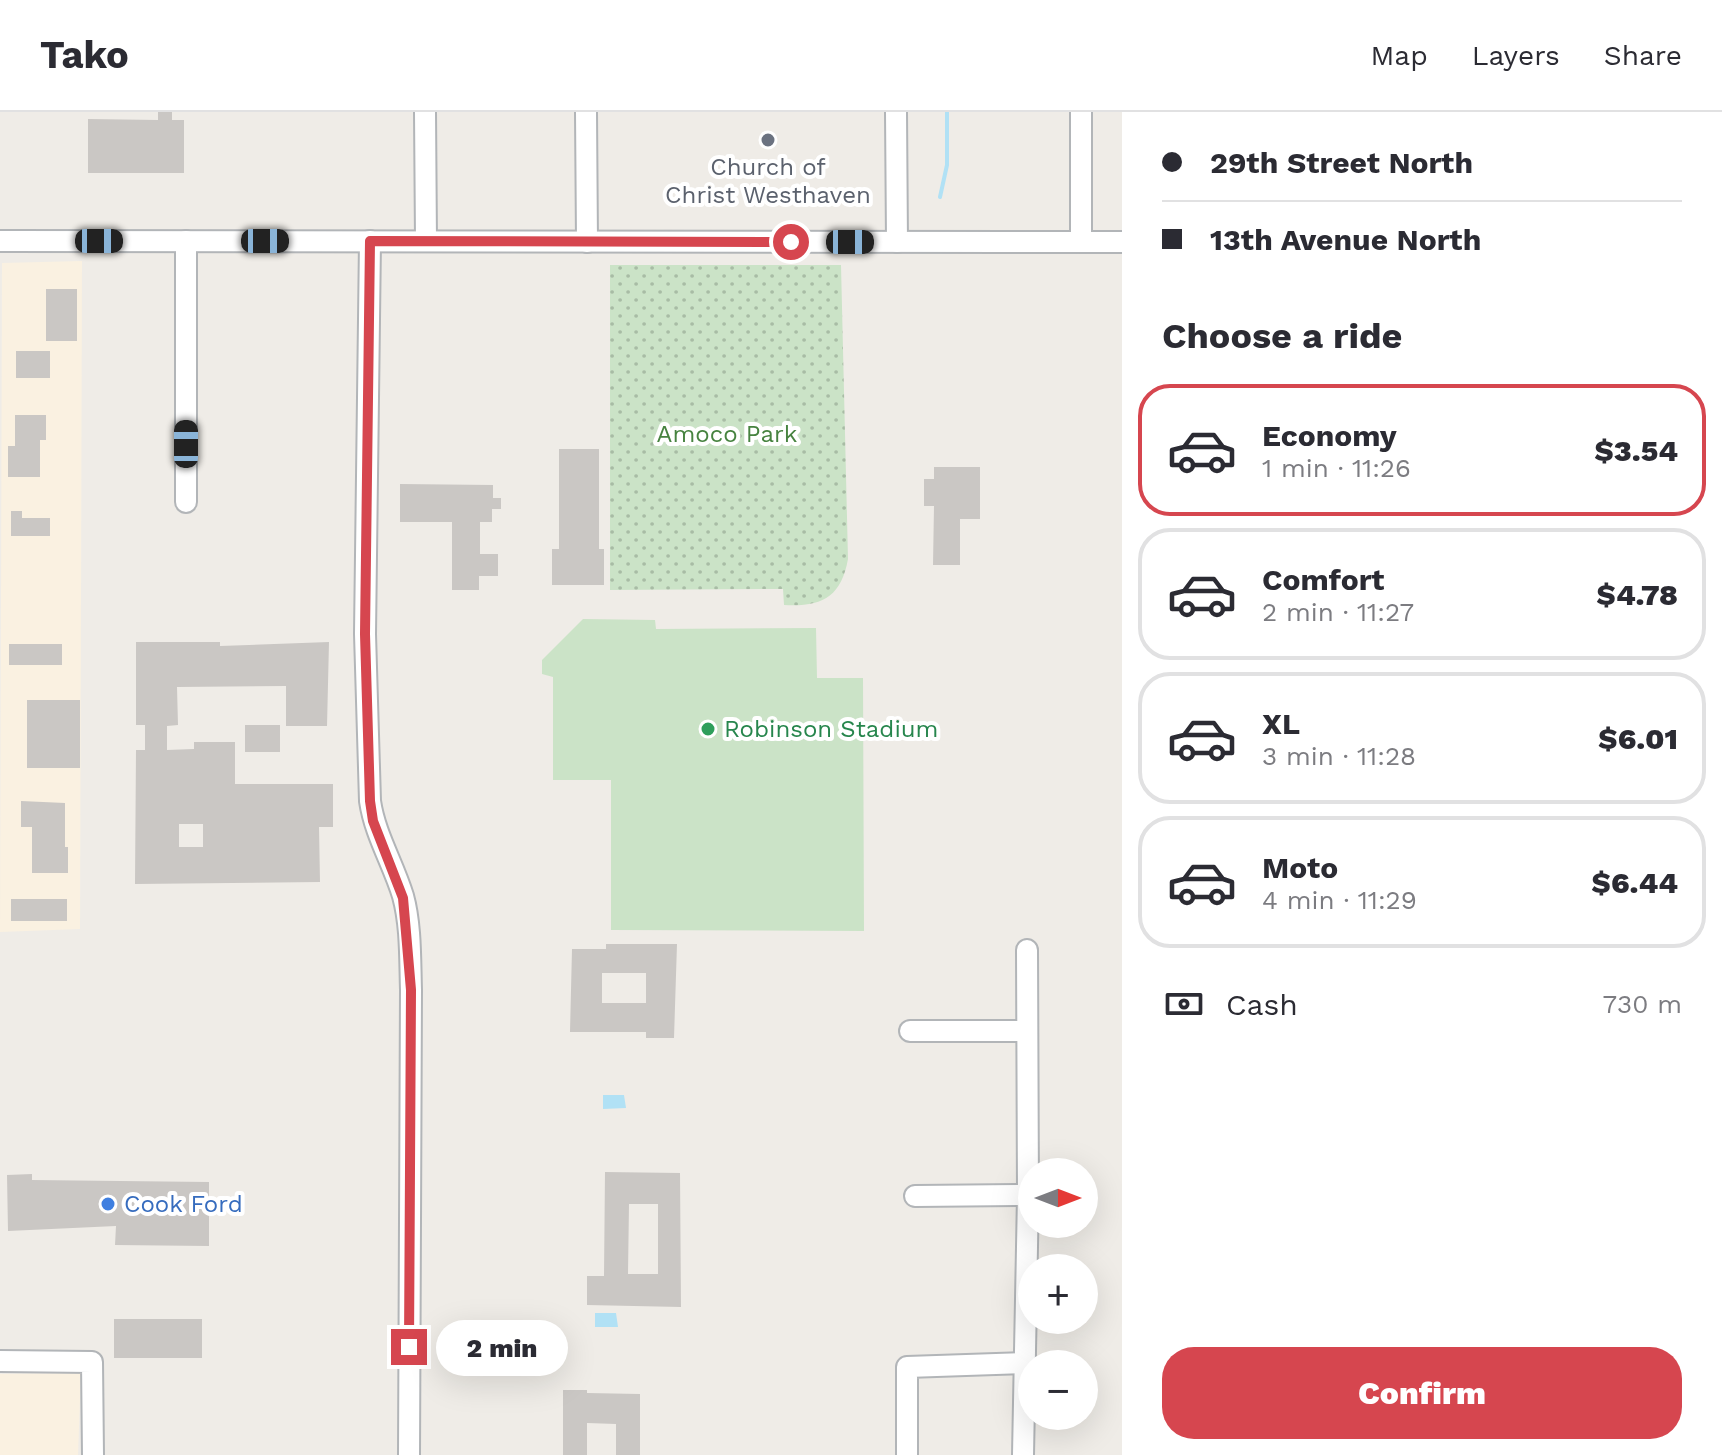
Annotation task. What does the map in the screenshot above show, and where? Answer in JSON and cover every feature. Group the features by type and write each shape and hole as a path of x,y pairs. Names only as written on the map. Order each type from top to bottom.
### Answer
{"street":[{"path":"425,112 426,241"},
{"path":"586,112 587,242"},
{"path":"896,112 897,242"},
{"path":"1081,112 1081,242"},
{"path":"0,241 1122,242"},
{"path":"186,241 186,502"},
{"path":"370,241 365,650 372,811 403,898 409,948 409,1455"},
{"path":"1027,950 1028,1158"},
{"path":"910,1031 1026,1031"},
{"path":"915,1196 1018,1195"},
{"path":"1025,1350 1027,1238"},
{"path":"0,1361 92,1362 93,1455"},
{"path":"907,1455 907,1367 1018,1363"},
{"path":"1023,1455 1024,1430"}],"shaded area":[{"path":"82,261 80,929 0,932 2,263"},
{"path":"81,1373 78,1455 0,1455 0,1374"}],"green space":[{"name":"Amoco Park","path":"610,265 841,265 848,559 840,583 827,597 809,604 784,605 783,589 610,590"},
{"name":"Robinson Stadium","path":"583,619 655,620 656,629 816,628 817,678 863,678 864,931 611,930 611,780 553,780 553,677 542,674 542,660"}],"water":[{"path":"603,1095 624,1095 626,1108 603,1109"},
{"path":"595,1313 616,1313 618,1327 595,1327"}],"building":[{"path":"158,112 172,112 172,120 184,120 184,173 88,173 88,119 158,120"},
{"path":"46,289 77,289 77,341 46,341"},
{"path":"16,351 50,351 50,378 16,378"},
{"path":"15,415 46,415 46,440 40,440 40,477 8,477 8,446 15,446"},
{"path":"559,449 599,449 599,549 604,549 604,585 552,585 552,549 559,549"},
{"path":"934,467 980,467 980,519 960,519 960,565 933,565 934,506 924,506 924,479 934,479"},
{"path":"400,484 493,485 493,498 501,498 501,509 492,509 492,522 480,522 480,554 498,554 498,576 479,576 479,590 452,590 452,522 400,522"},
{"path":"11,511 22,511 22,518 50,518 50,536 11,536"},
{"path":"136,642 220,642 220,646 329,642 327,726 286,726 286,686 177,687 178,725 167,726 167,750 194,749 194,742 235,742 235,784 333,784 333,827 319,827 320,882 135,884 136,750 145,750 145,725 136,725","holes":["179,824 203,824 203,847 179,847"]},
{"path":"9,644 62,644 62,665 9,665"},
{"path":"27,700 80,700 80,768 27,768"},
{"path":"245,725 280,725 280,752 245,752"},
{"path":"21,801 65,803 68,873 32,873 32,827 21,827"},
{"path":"11,899 67,899 67,921 11,921"},
{"path":"606,944 677,944 674,1038 646,1038 646,1032 570,1032 572,949 606,949","holes":["602,973 646,973 646,1003 602,1003"]},
{"path":"605,1172 680,1173 681,1307 587,1305 587,1276 604,1276","holes":["629,1204 658,1204 658,1274 628,1274"]},
{"name":"Cook Ford","path":"32,1174 32,1180 209,1182 209,1246 115,1245 116,1226 8,1231 7,1175"},
{"path":"114,1319 202,1319 202,1358 114,1358"},
{"path":"563,1390 640,1394 640,1455 616,1455 616,1424 587,1423 587,1455 563,1455"}],"waterway":[{"path":"940,197 947,165 947,112"}],"place":[{"name":"Church of Christ Westhaven","path":"768,140"},
{"name":"Robinson Stadium","path":"708,729"},
{"name":"Cook Ford","path":"108,1204"}],"route":[{"path":"409,1347 411,990 408,934 403,898 373,821 370,801 365,634 370,241 791,242"}]}
